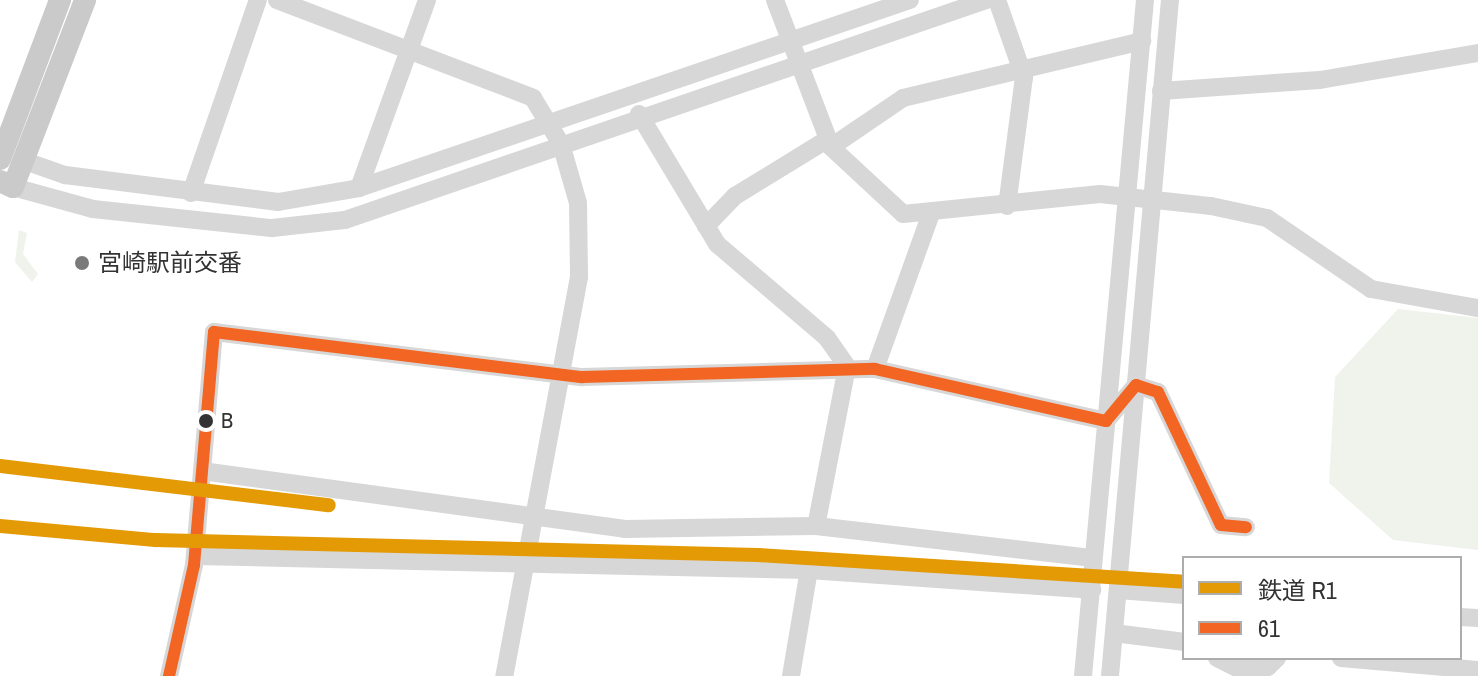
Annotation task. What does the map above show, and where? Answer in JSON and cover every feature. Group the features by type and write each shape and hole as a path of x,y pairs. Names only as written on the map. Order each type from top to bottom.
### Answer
{"main road":[{"path":"6,184 6,156 60,0"},
{"path":"6,156 85,0"}],"street":[{"path":"191,193 258,0"},
{"path":"277,0 533,98 561,144 581,242 561,375 504,676"},
{"path":"359,188 427,0"},
{"path":"775,0 830,143 890,206 930,216 1100,194 1267,218 1371,289 1478,308"},
{"path":"6,156 65,175 278,202 359,188 910,0"},
{"path":"6,184 93,209 272,228 345,220 639,114 986,0"},
{"path":"997,0 1021,68 1020,136 1007,206"},
{"path":"1083,676 1145,0"},
{"path":"1110,676 1170,0"},
{"path":"706,226 735,196 903,98 1142,41"},
{"path":"1161,91 1320,80 1478,53"},
{"path":"639,114 726,254 827,338 847,367 816,526"},
{"path":"875,369 930,216"},
{"path":"169,676 196,556 214,332 561,375 847,367 875,369 1106,421"},
{"path":"1106,421 1136,385"},
{"path":"1136,385 1158,392 1221,525 1246,527"},
{"path":"202,471 625,529 816,526 1093,558"},
{"path":"196,556 809,570 1092,590"},
{"path":"791,676 809,570"},
{"path":"1118,590 1182,595"},
{"path":"1114,633 1182,642"},
{"path":"1359,660 1466,672"},
{"path":"1234,672 1273,667"}],"shaded area":[{"path":"19,230 27,233 23,254 38,274 32,282 15,262"},
{"path":"1398,309 1478,318 1478,550 1393,540 1329,483 1335,377"}],"rail line":[{"name":"R1","path":"0,466 329,505"},
{"name":"R1","path":"0,526 155,540 758,555 1182,582"}],"transit line":[{"name":"61","path":"169,676 194,565 214,332 582,377 875,369 1106,421 1136,385 1158,392 1221,525 1246,527"}],"place":[{"name":"宮崎駅前交番","path":"82,263"},
{"name":"B","path":"206,421"}]}
